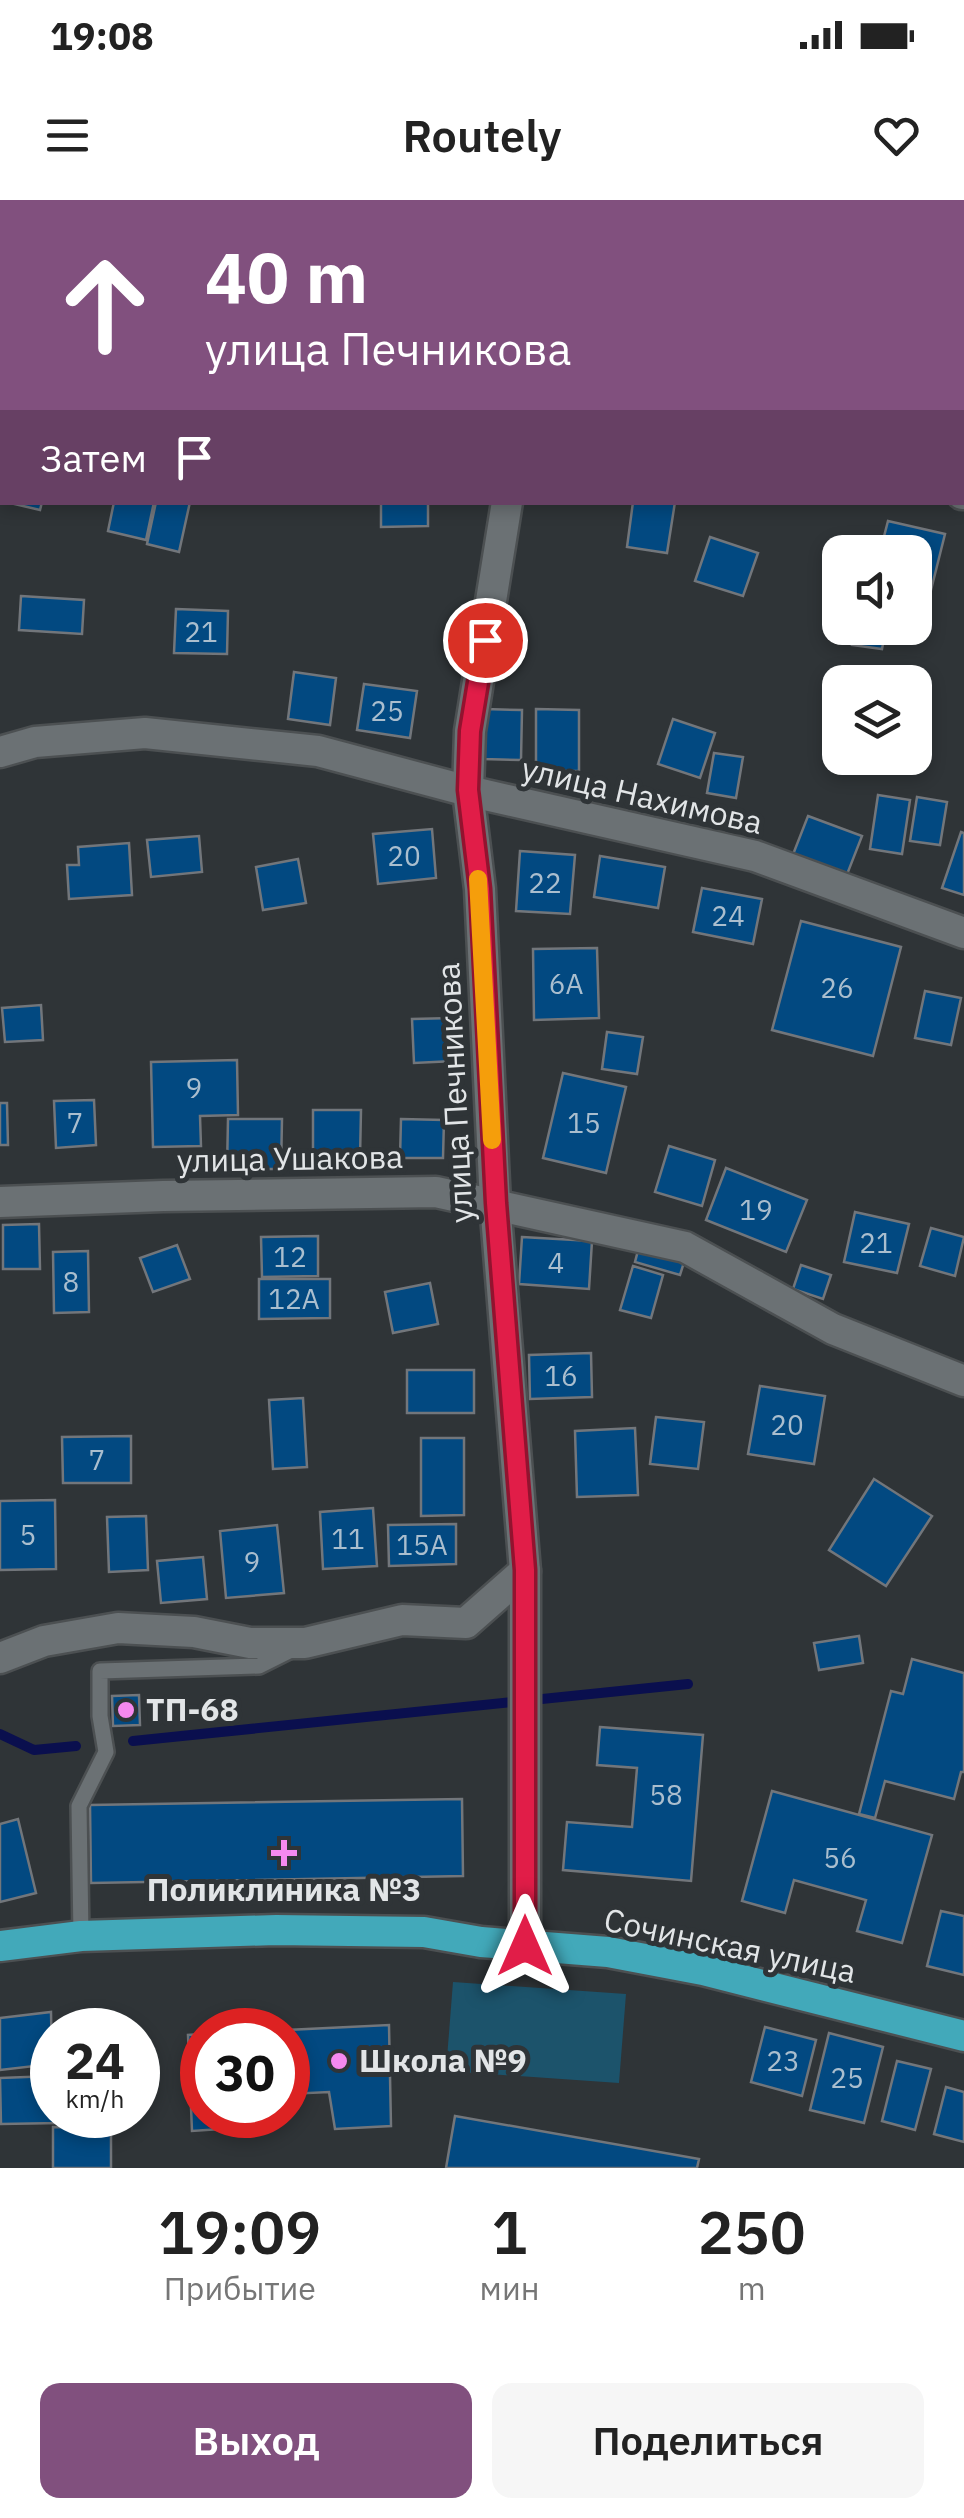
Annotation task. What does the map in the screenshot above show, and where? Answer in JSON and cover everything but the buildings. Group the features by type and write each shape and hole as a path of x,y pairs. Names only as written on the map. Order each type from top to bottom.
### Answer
{"highway":[{"name":"Сочинская улица","path":"0,1946 81,1936 276,1930 405,1932 608,1952 702,1970 964,2036"}],"street":[{"name":"улица Печникова","path":"506,505 470,731 468,790 480,889 496,1203 525,1570 525,1946"},
{"name":"улица Нахимова","path":"0,752 35,742 145,733 318,751 755,856 964,933"},
{"name":"улица Ушакова","path":"0,1202 436,1192 496,1203 685,1247 833,1330 964,1381"},
{"path":"0,1658 44,1641 118,1628 194,1632 250,1643 306,1643 402,1620 466,1623 525,1570"}],"lane":[{"path":"81,1936 79,1806 106,1752 100,1716 100,1671 259,1666 306,1643"}],"shaded area":[{"path":"453,1982 626,1994 619,2083 446,2071"}],"waterway":[{"path":"133,1741 688,1684"},
{"path":"0,1734 34,1750 76,1746"}],"slow traffic":[{"path":"478,879 492,1140"}],"place":[{"name":"ТП-68","path":"126,1710"},
{"name":"Поликлиника №3","path":"284,1853"},
{"name":"Школа №9","path":"339,2061"}],"route":[{"path":"485,640 470,731 468,790 480,889 496,1203 525,1570 525,1946"}]}
